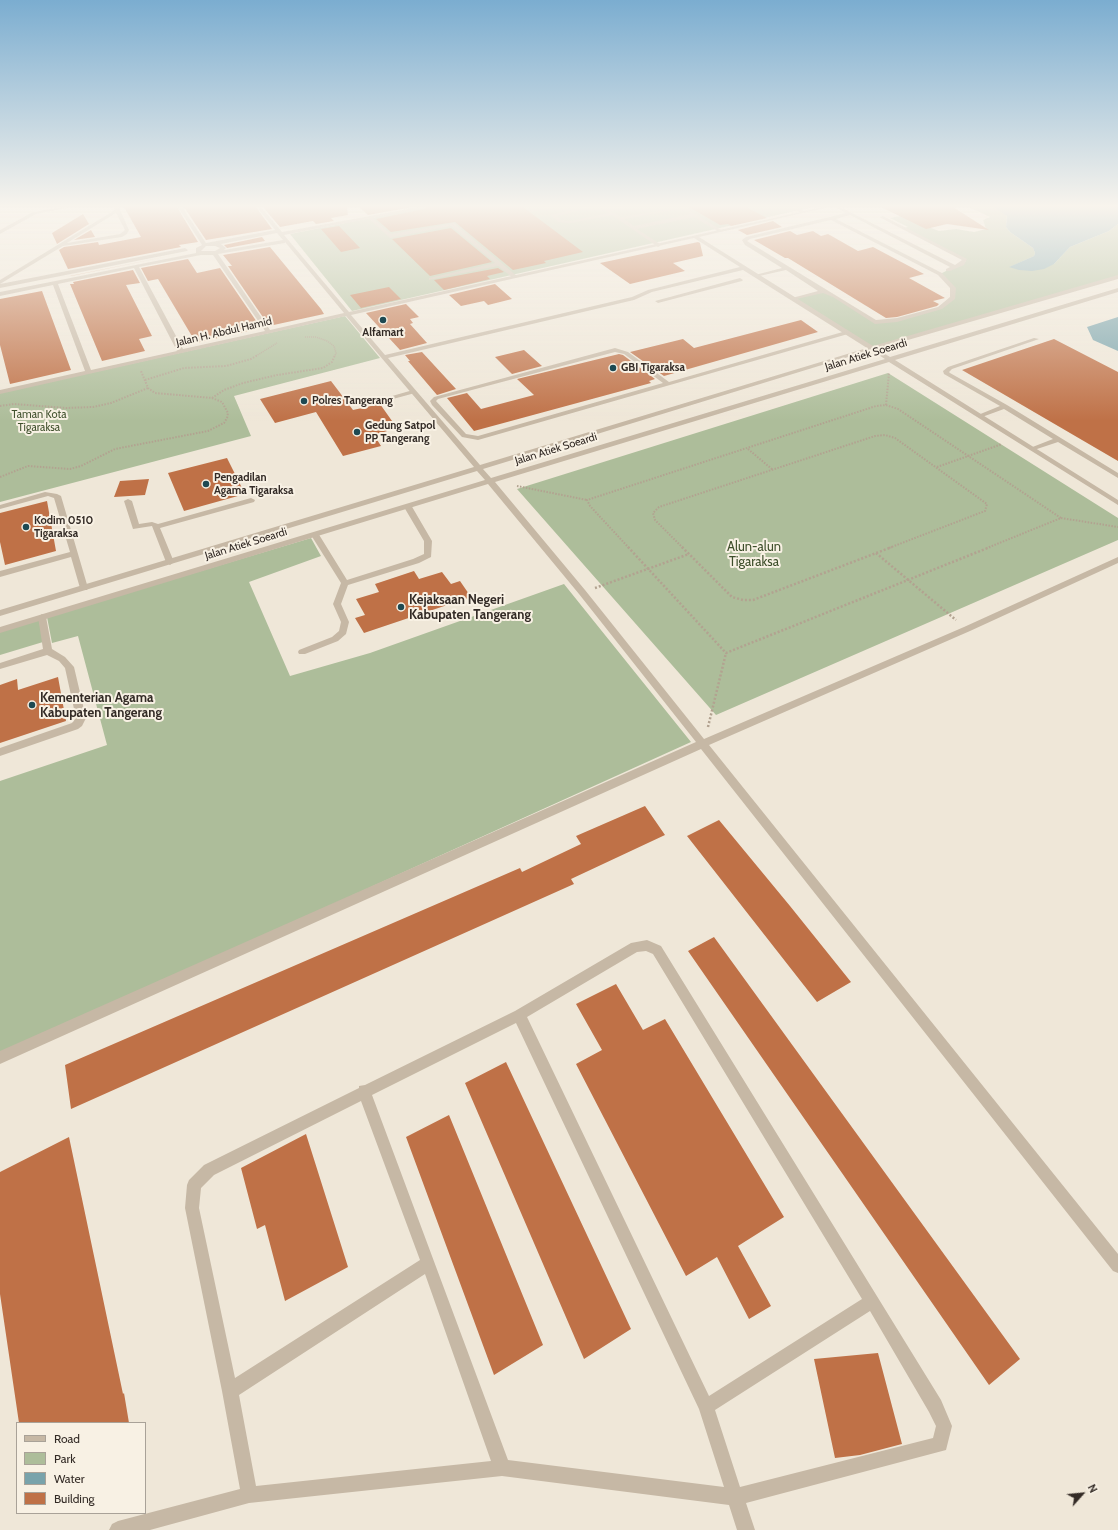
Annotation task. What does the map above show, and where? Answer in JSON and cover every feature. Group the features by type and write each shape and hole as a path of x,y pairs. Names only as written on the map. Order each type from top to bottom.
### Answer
{"street":[{"path":"0,282 10,278"},
{"path":"0,286 17,278"},
{"path":"0,294 78,278"},
{"path":"142,278 181,352"},
{"path":"232,278 269,333"},
{"path":"317,278 582,592 704,743 1118,1266"},
{"name":"Jalan H. Abdul Hamid","path":"0,392 509,278"},
{"path":"384,357 634,298 650,291 704,278"},
{"path":"760,278 891,359 1118,503"},
{"path":"802,278 823,291 835,296 875,322 897,320 940,308 953,298 953,288 944,278"},
{"name":"Jalan Atiek Soeardi","path":"0,613 873,348 1110,278"},
{"path":"658,301 740,280"},
{"path":"55,283 89,372"},
{"path":"686,283 698,291"},
{"name":"Jalan Atiek Soeardi","path":"0,630 408,507 489,480 1118,290"},
{"path":"794,299 823,291"},
{"path":"668,384 626,353 615,350 436,398 433,401 434,404 464,436 478,438 668,384 846,332"},
{"path":"1036,339 950,368 946,371 947,374 1005,406 1118,476"},
{"path":"371,403 413,392"},
{"path":"980,416 1005,406"},
{"path":"1032,449 1060,439"},
{"path":"0,507 48,494 56,495 84,588"},
{"path":"156,527 251,500"},
{"path":"128,501 136,527 154,524 170,562"},
{"path":"344,583 416,561 428,555 428,541 408,507"},
{"path":"315,535 344,583"},
{"path":"0,574 73,554"},
{"path":"0,1058 704,743 967,629 1118,560"},
{"path":"302,652 335,639 343,632 345,622 336,604 344,583"},
{"path":"42,617 48,651"},
{"path":"0,666 48,651 62,659 69,667 81,718 79,723 75,726 0,752"},
{"path":"118,1530 249,1496 502,1468 735,1497 940,1444 944,1426 935,1406 872,1301 657,950 647,945 634,947 519,1015 364,1091 209,1170 194,1185 192,1208 230,1391 249,1496"},
{"path":"519,1015 706,1407 746,1530"},
{"path":"364,1091 428,1262 502,1468"},
{"path":"230,1391 428,1262"},
{"path":"706,1407 872,1301"}],"path":[{"path":"212,398 224,390 243,383 277,375 312,371 323,368 332,362 336,353 334,346 327,341 316,337 301,337"},
{"path":"0,477 28,466 70,469 81,466 115,449 208,431 224,423 228,418 228,413 222,402 212,398 155,393 148,388 145,380 184,368 226,366 239,363 251,359 282,342"},
{"path":"886,405 891,359"},
{"path":"0,406 14,404 66,408 93,407 111,403 148,388"},
{"path":"489,480 587,500 748,449 876,406 886,405 898,409 1061,518 1118,527"},
{"path":"885,435 895,438 987,504 985,512 753,600 743,600 732,597 655,520 653,513 659,507 773,470 875,436 885,435"},
{"path":"936,467 1016,438"},
{"path":"748,449 773,470"},
{"path":"587,500 590,506 726,653"},
{"path":"726,653 1061,518"},
{"path":"876,553 967,629"},
{"path":"582,592 689,554"},
{"path":"704,743 726,653"}],"green space":[{"path":"326,278 497,278 352,311"},
{"path":"944,278 1113,278 873,348 794,299 823,291 835,296 875,322 897,320 940,308 952,298 953,288"},
{"name":"Taman Kota Tigaraksa","path":"345,316 380,358 234,396 251,436 0,502 0,393"},
{"name":"Alun-alun Tigaraksa","path":"888,373 1118,518 1118,540 716,715 517,489"},
{"path":"311,538 321,556 249,582 290,676 370,653 564,584 691,742 0,1055 0,781 107,745 78,636 52,643 47,617"},
{"path":"39,619 43,642 0,655 0,631"}],"water":[{"path":"1118,317 1118,351 1093,340 1087,327"}],"building":[{"path":"91,278 138,278 140,283 126,285 152,336 139,339 145,351 102,361 70,284 74,284 73,282"},
{"path":"147,278 227,278 261,328 196,343 158,279 148,281"},
{"path":"236,278 296,278 324,314 269,326"},
{"path":"443,278 490,279 444,290 434,280"},
{"path":"622,278 654,278 630,284"},
{"path":"821,278 910,278 945,298 933,301 939,304 937,306 897,317 886,318"},
{"path":"495,284 512,299 488,305 484,301 461,306 449,295"},
{"path":"389,287 401,299 361,308 350,295"},
{"path":"42,291 71,370 10,384 0,345 0,299"},
{"path":"406,304 419,317 410,319 413,323 410,324 427,343 400,350 366,313"},
{"path":"801,320 818,332 664,376 630,352 683,339 694,348"},
{"path":"1054,339 1118,372 1118,461 962,370"},
{"path":"524,350 542,366 512,374 495,357"},
{"path":"422,352 456,389 437,395 408,361 410,361 405,355"},
{"path":"619,354 623,355 655,379 649,381 651,383 474,431 447,398 467,393 481,409 534,395 517,379"},
{"path":"331,381 353,410 380,404 397,428 374,435 381,446 343,456 316,412 275,423 260,399"},
{"name":"Pengadilan Agama Tigaraksa","path":"227,458 245,494 184,511 168,473"},
{"path":"149,479 145,495 114,497 120,481"},
{"name":"Kodim 0510 Tigaraksa","path":"47,501 56,551 5,565 0,542 0,513"},
{"name":"Kejaksaan Negeri Kabupaten Tangerang","path":"414,571 419,579 442,572 451,584 460,581 471,597 364,633 355,618 365,615 356,599 379,592 375,584"},
{"name":"Kementerian Agama Kabupaten Tangerang","path":"58,677 66,721 0,743 0,685 17,679 18,690"},
{"path":"645,806 665,835 571,879 574,884 71,1109 65,1065 520,868 522,872 581,844 576,836"},
{"path":"719,820 851,982 817,1002 687,836"},
{"path":"714,937 1020,1359 989,1385 688,951"},
{"path":"616,984 643,1030 665,1019 784,1217 738,1246 771,1306 749,1319 717,1257 686,1276 576,1064 602,1050 576,1004"},
{"path":"506,1062 631,1329 584,1359 465,1083"},
{"path":"449,1115 543,1345 494,1375 406,1137"},
{"path":"306,1134 348,1267 285,1301 265,1225 257,1229 241,1168"},
{"path":"69,1137 123,1394 124,1393 129,1422 19,1422 0,1294 0,1172"},
{"path":"878,1353 902,1444 860,1455 835,1458 814,1359"}],"place":[{"name":"Alfamart","path":"383,320"},
{"name":"GBI Tigaraksa","path":"613,368"},
{"name":"Polres Tangerang","path":"304,401"},
{"name":"Gedung Satpol PP Tangerang","path":"357,432"},
{"name":"Pengadilan Agama Tigaraksa","path":"206,484"},
{"name":"Kodim 0510 Tigaraksa","path":"26,527"},
{"name":"Kejaksaan Negeri Kabupaten Tangerang","path":"401,607"},
{"name":"Kementerian Agama Kabupaten Tangerang","path":"32,705"}]}
